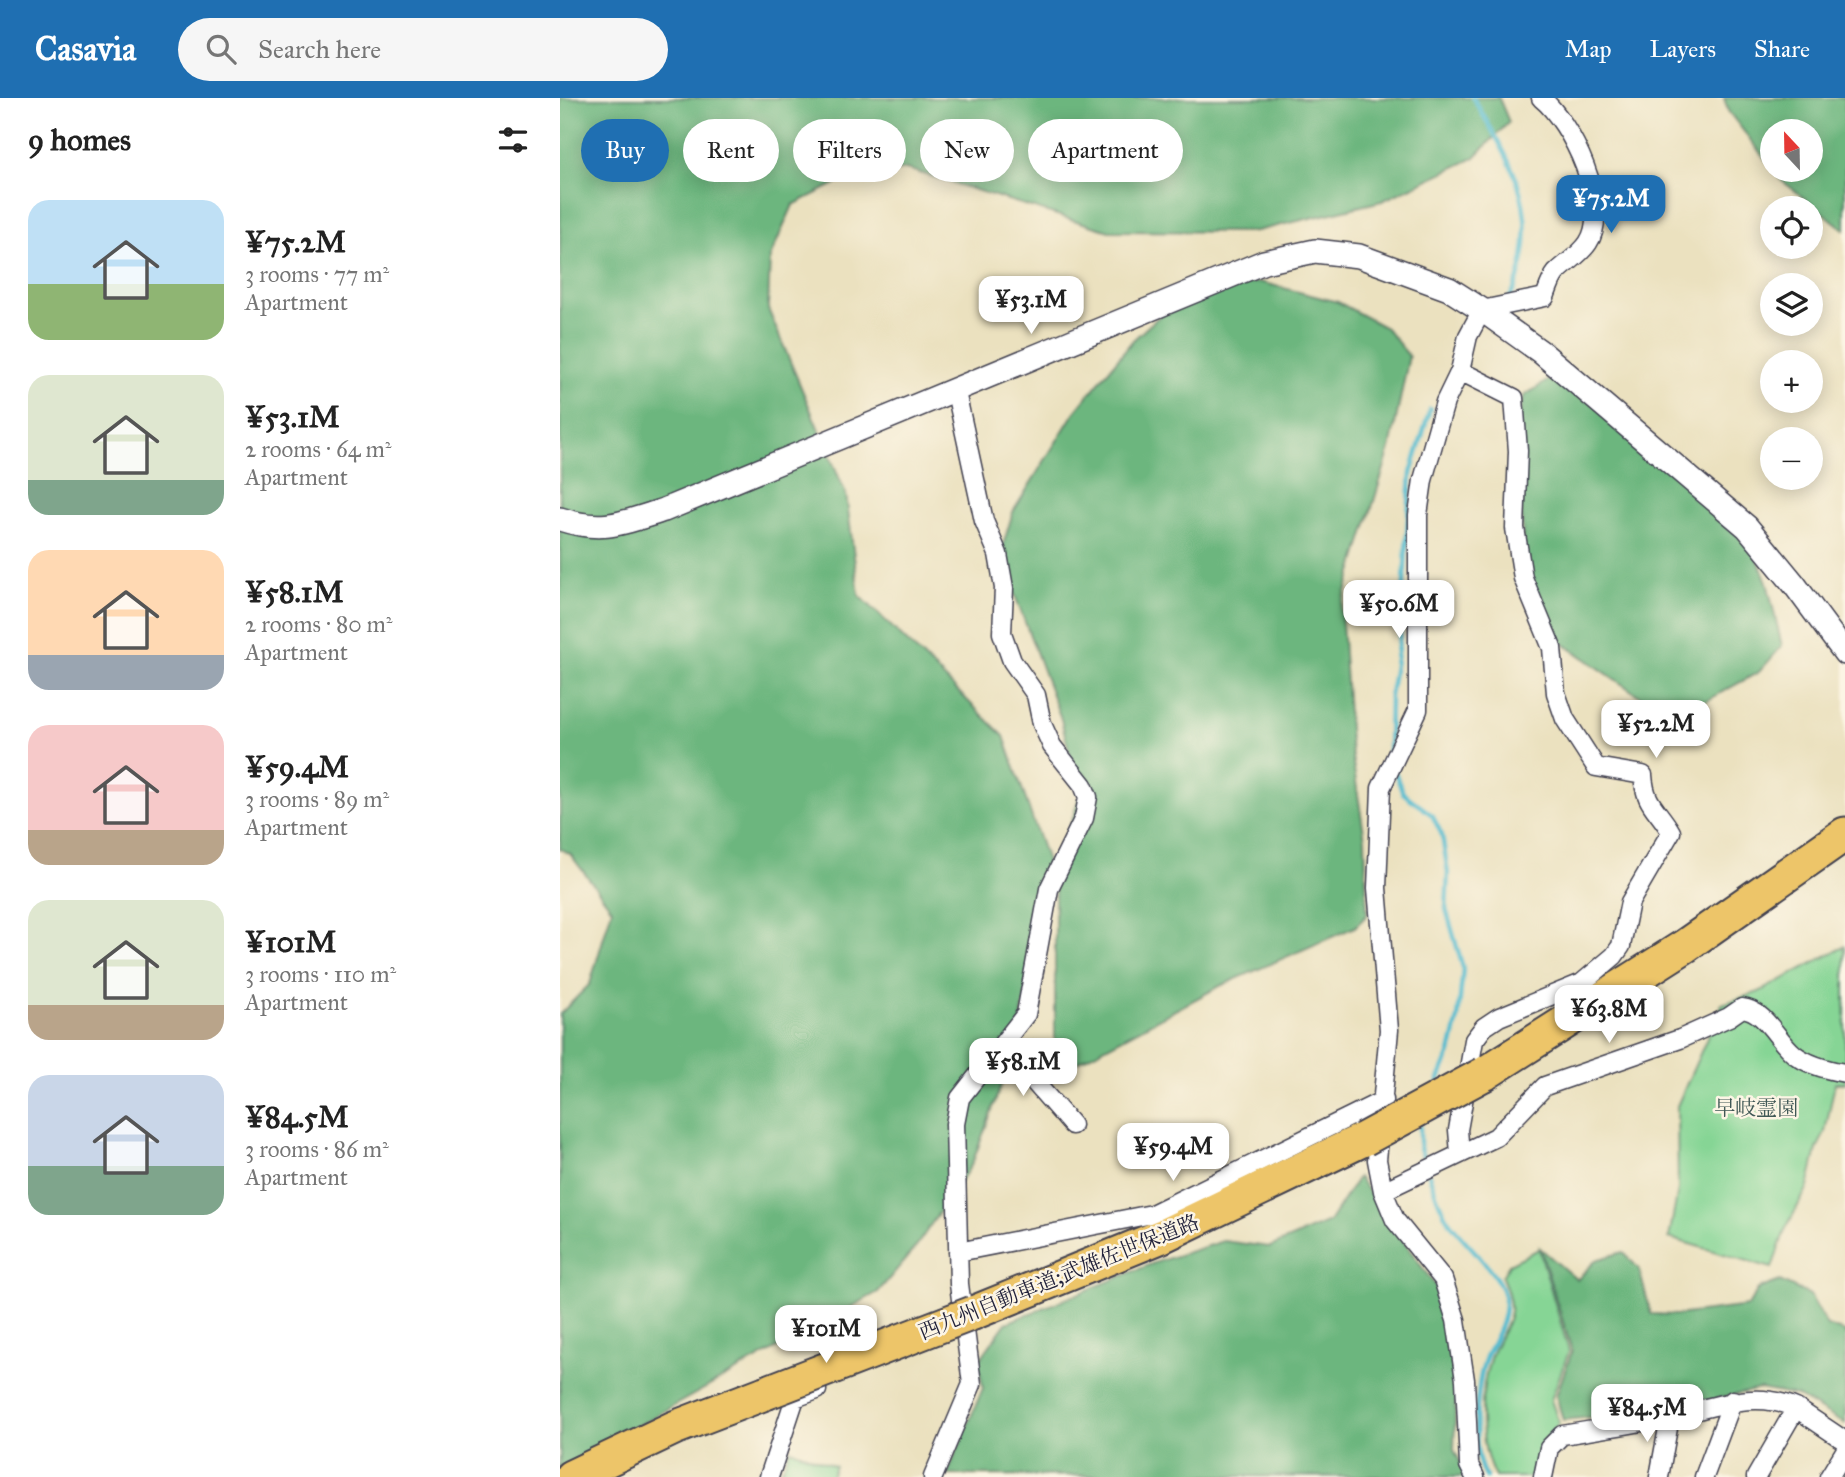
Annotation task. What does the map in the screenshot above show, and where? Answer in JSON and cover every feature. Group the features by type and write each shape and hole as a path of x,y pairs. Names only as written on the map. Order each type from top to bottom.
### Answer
{"highway":[{"name":"西九州自動車道;武雄佐世保道路","path":"571,1477 674,1428 968,1322 1162,1236 1364,1139 1484,1074 1685,946 1845,834"},
{"name":"西九州自動車道;武雄佐世保道路","path":"597,1477 765,1393"}],"street":[{"path":"1482,310 1545,297 1554,275 1588,243 1594,228 1594,211 1586,169 1572,133 1556,110 1541,98"},
{"path":"560,519 589,528 627,522 664,510 956,392 1264,262 1315,251 1359,257 1448,289 1541,352 1747,527 1794,583 1845,653"},
{"path":"1475,1477 1469,1465 1466,1441 1465,1380 1456,1320 1443,1279 1395,1220 1383,1191 1377,1160 1388,1030 1377,888 1381,788 1418,710 1420,503 1445,402 1460,370 1468,336 1482,310"},
{"path":"1460,370 1514,398 1518,451 1515,528 1519,557 1539,622 1552,648 1556,692 1565,719 1596,767 1643,775 1644,792 1650,806 1671,832 1630,902 1621,946 1614,956 1582,983 1499,1017 1484,1027 1474,1041 1458,1130 1460,1153"},
{"path":"933,1477 972,1384 968,1322 958,1252 955,1124 960,1098 1026,1014 1049,889 1084,818 1088,797 1083,785 1052,746 1042,724 1036,695 1012,661 1002,633 1003,588 998,554 984,521 956,392"},
{"path":"1383,1191 1496,1137 1545,1086 1679,1040 1742,1008 1751,1009 1765,1021 1795,1055 1816,1066 1845,1073"},
{"path":"1003,1046 1072,1125"},
{"path":"958,1252 1152,1214 1384,1100"},
{"path":"769,1477 795,1398 968,1322"},
{"path":"1703,1477 1733,1400"},
{"path":"1543,1477 1549,1448 1562,1435 1670,1417 1733,1400 1778,1400 1796,1408 1845,1441"},
{"path":"1756,1477 1796,1408"},
{"path":"1659,1477 1670,1417"},
{"path":"1829,1477 1845,1451"}],"green space":[{"path":"560,98 1499,98 1509,122 1474,158 1382,201 1252,232 1109,231 949,182 1014,182 1014,119 920,119 920,173 906,169 906,119 793,119 793,182 839,182 793,205 770,257 768,309 846,494 859,595 1004,736 1047,861 1018,1040 972,1164 915,1248 878,1292 560,1469 560,1014 590,984 612,909 570,854 560,849"},
{"path":"1724,98 1845,98 1845,230 1823,213 1823,196 1801,196 1784,182 1824,182 1824,119 1760,119 1760,152 1728,111"},
{"path":"1260,282 1338,302 1386,328 1409,356 1390,449 1341,608 1350,744 1365,839 1367,915 1355,927 1220,986 1076,1063 1055,1054 1055,872 1080,795 1061,719 1000,555 1013,512 1074,413 1133,340 1166,310 1200,289"},
{"path":"1555,376 1735,502 1767,582 1782,646 1759,672 1673,719 1558,640 1524,573 1518,420 1524,396"},
{"name":"早岐霊園","path":"1845,946 1845,1083 1835,1083 1825,1132 1817,1149 1808,1187 1785,1230 1772,1268 1669,1238 1678,1190 1677,1106 1722,1004 1759,992"},
{"path":"1358,1177 1439,1291 1456,1388 1454,1450 1468,1477 947,1475 983,1388 978,1362 1006,1323 1154,1263 1223,1241 1270,1247 1329,1222"},
{"path":"1540,1248 1577,1280 1596,1260 1623,1252 1639,1269 1651,1314 1676,1315 1748,1306 1758,1289 1780,1281 1810,1295 1827,1326 1845,1332 1845,1424 1797,1396 1760,1389 1671,1409 1563,1420 1556,1396 1572,1351"},
{"path":"1539,1249 1569,1351 1551,1400 1559,1423 1544,1443 1538,1477 1495,1477 1485,1450 1482,1403 1490,1359 1510,1313 1510,1303 1502,1277 1509,1264"},
{"path":"790,1449 835,1466 831,1477 816,1474 815,1477 779,1477"}],"waterway":[{"path":"1473,98 1506,155 1521,193 1525,213 1523,258 1509,299"},
{"path":"1389,754 1390,696 1401,628 1411,473 1430,409"},
{"path":"1395,772 1403,793 1432,815 1442,835 1448,873 1446,909 1463,968 1458,1018 1450,1053 1437,1084"},
{"path":"1420,1125 1420,1148 1427,1167"},
{"path":"1429,1175 1448,1220 1491,1271 1503,1292 1505,1302 1501,1324 1482,1368 1477,1400 1476,1436 1481,1467 1486,1477"}]}
